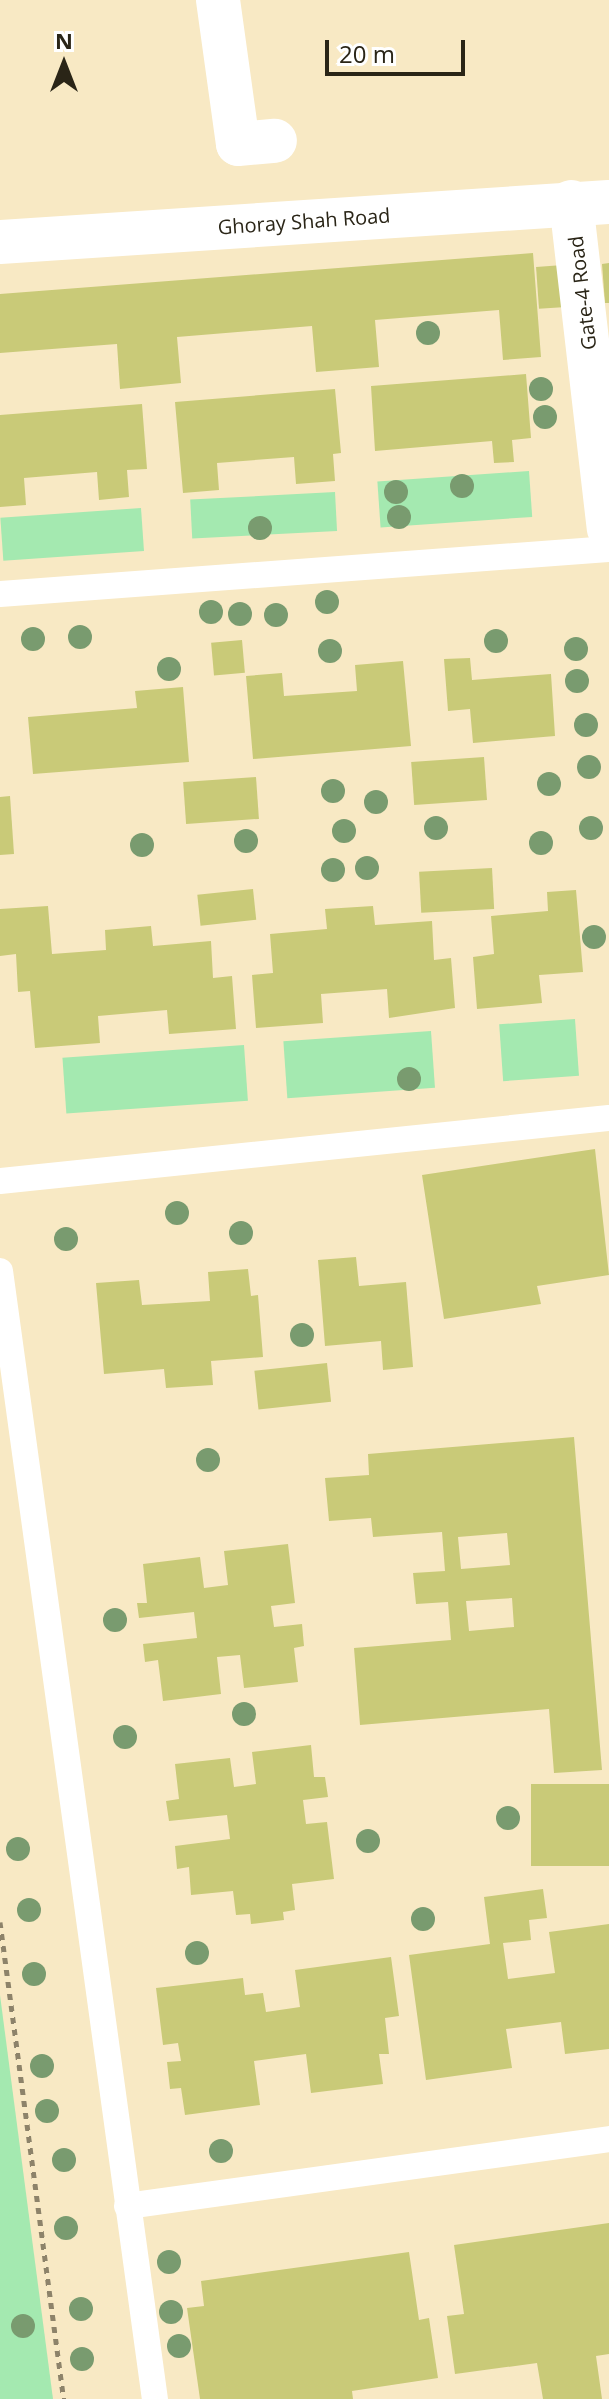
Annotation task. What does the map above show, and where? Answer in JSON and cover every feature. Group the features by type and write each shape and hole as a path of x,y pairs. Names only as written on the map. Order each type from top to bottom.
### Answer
{"main road":[{"path":"218,0 238,144 275,141"},
{"name":"Ghoray Shah Road","path":"0,242 590,202"},
{"name":"Gate-4 Road","path":"590,202 609,529"}],"lane":[{"path":"0,594 609,549"},
{"path":"0,1181 609,1118"},
{"path":"0,1271 155,2399"},
{"path":"127,2206 609,2139"}],"path":[{"path":"0,1922 64,2399"}],"green space":[{"path":"529,471 532,517 381,527 377,482"},
{"path":"335,492 337,531 192,539 190,500"},
{"path":"141,508 144,551 3,561 0,518"},
{"path":"575,1019 579,1076 503,1081 499,1024"},
{"path":"431,1031 435,1088 287,1098 283,1041"},
{"path":"244,1045 248,1101 66,1114 62,1058"},
{"path":"0,1995 53,2399 0,2399"}],"building":[{"path":"533,253 541,357 503,360 499,310 375,320 379,367 316,372 312,326 177,337 181,383 120,389 117,344 0,353 0,294"},
{"path":"609,263 609,303 605,303 602,264"},
{"path":"563,265 566,307 539,309 536,267"},
{"path":"526,374 531,438 512,440 514,462 494,463 492,441 375,451 371,386"},
{"path":"335,389 341,453 333,454 335,481 296,484 294,457 217,463 219,490 183,493 175,402"},
{"path":"142,404 147,469 127,470 129,497 99,500 97,472 24,478 26,505 0,507 0,415"},
{"path":"242,640 245,673 214,676 211,643"},
{"path":"470,658 472,680 551,674 555,736 473,743 470,709 448,711 444,659"},
{"path":"403,661 411,746 253,759 246,676 282,673 284,696 357,691 355,665"},
{"path":"183,687 189,762 33,774 28,717 137,708 135,691"},
{"path":"484,757 487,800 414,805 411,762"},
{"path":"256,777 259,819 186,824 183,782"},
{"path":"10,796 14,854 0,855 0,797"},
{"path":"492,868 494,909 421,913 419,872"},
{"path":"253,889 256,920 201,926 197,895"},
{"path":"576,890 583,972 539,975 542,1003 477,1009 473,957 494,954 491,916 548,911 547,892"},
{"path":"48,906 52,954 106,950 105,930 151,926 153,946 211,941 213,978 232,976 236,1029 169,1034 167,1010 98,1016 100,1043 35,1048 30,991 18,992 16,954 0,956 0,909"},
{"path":"373,906 375,925 432,921 434,960 451,958 455,1008 389,1018 387,989 321,994 323,1023 256,1028 252,975 273,973 270,934 327,929 325,909"},
{"path":"595,1149 609,1275 537,1286 541,1304 444,1319 422,1175"},
{"path":"356,1257 359,1286 406,1282 413,1367 383,1370 381,1341 325,1346 318,1260"},
{"path":"248,1269 251,1296 258,1295 263,1357 211,1361 213,1385 166,1388 164,1369 104,1374 96,1283 139,1280 142,1305 210,1301 208,1272"},
{"path":"327,1363 331,1402 258,1409 254,1371"},
{"path":"574,1437 602,1770 554,1773 549,1709 360,1725 354,1648 451,1640 448,1602 416,1604 413,1573 445,1571 442,1532 373,1537 371,1518 329,1521 325,1478 369,1475 368,1454","holes":["507,1533 510,1565 461,1569 458,1537","512,1598 514,1627 469,1631 466,1601"]},
{"path":"288,1544 295,1603 271,1606 274,1627 302,1624 304,1646 294,1648 298,1682 244,1688 240,1655 217,1657 221,1694 163,1701 158,1660 145,1662 143,1644 197,1638 194,1612 139,1618 137,1603 147,1603 143,1564 200,1557 204,1588 228,1585 224,1551"},
{"path":"311,1745 314,1777 325,1777 328,1797 303,1800 306,1824 327,1822 334,1879 292,1884 295,1910 283,1912 284,1920 251,1924 250,1914 236,1915 233,1891 191,1895 189,1867 177,1869 175,1846 230,1839 227,1815 169,1821 166,1801 179,1799 175,1764 230,1758 234,1787 256,1784 252,1752"},
{"path":"531,1784 609,1784 609,1866 531,1866"},
{"path":"543,1889 547,1918 529,1920 531,1940 503,1943 508,1979 555,1973 549,1932 609,1924 609,2049 565,2054 561,2022 506,2029 512,2068 426,2080 409,1955 490,1944 484,1897"},
{"path":"391,1957 399,2016 385,2018 389,2054 379,2054 383,2084 311,2093 306,2054 254,2061 260,2105 185,2115 181,2088 170,2089 167,2062 181,2061 178,2043 163,2045 156,1988 243,1978 245,1995 263,1993 266,2012 300,2007 295,1970"},
{"path":"609,2223 609,2354 596,2356 602,2399 543,2399 537,2363 455,2374 447,2316 464,2314 454,2245"},
{"path":"409,2252 419,2320 429,2318 438,2378 352,2391 353,2399 200,2399 187,2308 204,2306 201,2281"}]}
